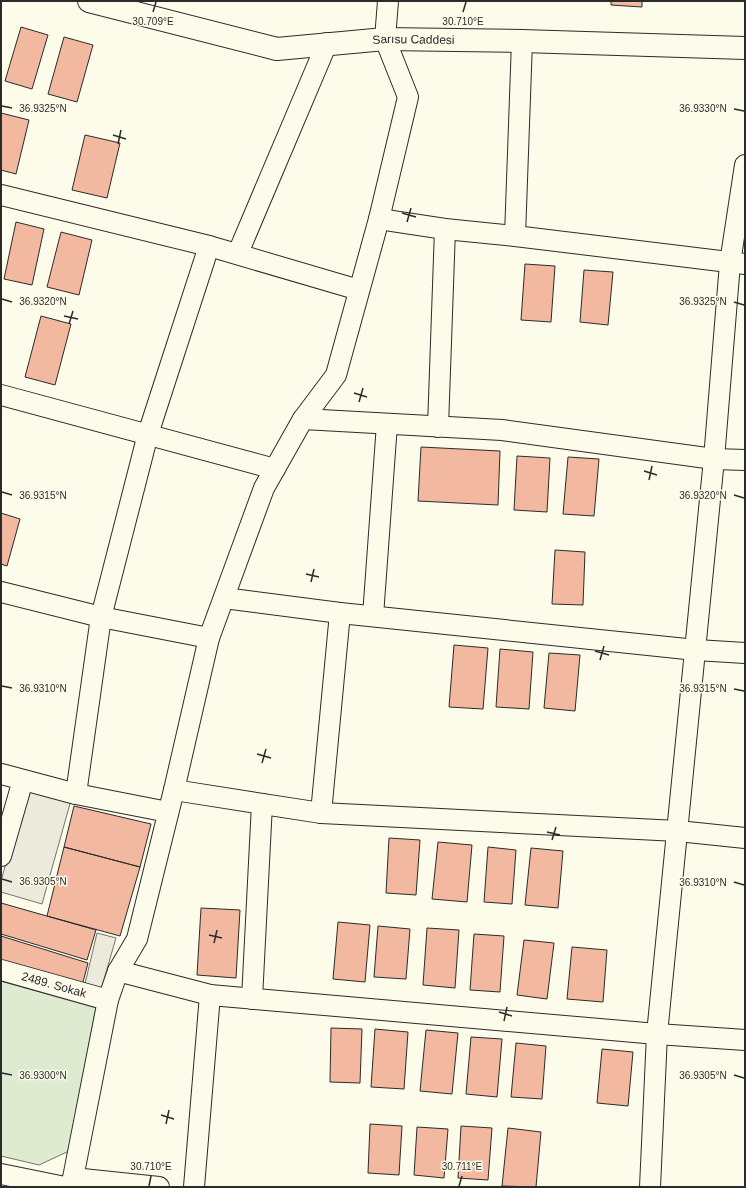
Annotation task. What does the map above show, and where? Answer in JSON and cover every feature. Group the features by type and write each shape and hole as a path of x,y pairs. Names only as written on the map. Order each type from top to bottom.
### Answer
{"street":[{"name":"Sarısu Caddesi","path":"89,1 277,49 385,38 745,48"},
{"path":"70,1184 108,1000 118,971 138,939 209,638 264,488 303,420 336,375 379,219 408,97 385,38 388,1"},
{"path":"515,236 522,41"},
{"path":"238,253 327,44"},
{"path":"650,1187 657,1034 714,459 737,264 745,165"},
{"path":"1,195 238,253 359,290"},
{"path":"379,219 445,229 515,236 737,264"},
{"path":"438,427 445,229"},
{"path":"76,794 101,617 148,434 209,246"},
{"path":"1,395 275,469"},
{"path":"303,420 502,430 714,459 745,460"},
{"path":"372,616 387,424"},
{"path":"1,592 101,617 209,638"},
{"path":"224,598 340,613 696,650 745,653"},
{"path":"321,813 340,613"},
{"path":"1,774 76,794 168,812"},
{"path":"1,856 23,780"},
{"path":"174,790 321,813 678,831 745,838"},
{"path":"252,999 262,804"},
{"name":"2489. Sokak","path":"1,970 108,1000"},
{"path":"118,971 210,995 657,1034 745,1040"},
{"path":"194,1187 210,995"},
{"path":"1,1174 70,1184 159,1187"}],"green space":[{"path":"1,981 96,1008 69,1151 39,1165 1,1156"}],"shaded area":[{"path":"27,787 71,800 42,904 1,892 1,881"},
{"path":"97,933 116,938 100,993 84,988"}],"building":[{"path":"611,1 642,1 642,7 611,5"},
{"path":"21,27 48,35 32,89 5,81"},
{"path":"64,37 93,45 77,102 48,94"},
{"path":"1,113 29,120 16,174 1,170"},
{"path":"85,135 120,143 107,198 72,190"},
{"path":"16,222 44,229 32,285 4,279"},
{"path":"61,232 92,240 79,295 47,287"},
{"path":"525,264 555,266 551,322 521,320"},
{"path":"584,270 613,272 608,325 580,322"},
{"path":"41,316 71,324 55,385 25,377"},
{"path":"421,447 500,451 498,505 418,501"},
{"path":"517,456 550,458 547,512 514,510"},
{"path":"568,457 599,459 594,516 563,514"},
{"path":"1,513 20,519 7,566 1,564"},
{"path":"555,550 585,552 583,605 552,604"},
{"path":"454,645 488,648 483,709 449,707"},
{"path":"500,649 533,652 529,709 496,707"},
{"path":"549,653 580,655 575,711 544,708"},
{"path":"74,806 151,824 140,867 64,847"},
{"path":"389,838 420,840 416,895 386,893"},
{"path":"438,842 472,845 467,902 432,899"},
{"path":"64,847 140,867 120,936 47,916"},
{"path":"488,847 516,850 512,904 484,902"},
{"path":"531,848 563,851 558,908 525,905"},
{"path":"1,903 96,930 87,960 1,934"},
{"path":"201,908 240,910 236,978 197,975"},
{"path":"338,922 370,925 365,982 333,979"},
{"path":"378,926 410,929 406,979 374,977"},
{"path":"427,928 459,930 455,988 423,985"},
{"path":"474,934 504,936 500,992 470,990"},
{"path":"1,936 88,963 81,990 1,966"},
{"path":"524,940 554,943 547,999 517,995"},
{"path":"572,947 607,950 603,1002 567,999"},
{"path":"331,1028 362,1029 360,1083 330,1082"},
{"path":"375,1029 408,1032 404,1089 371,1087"},
{"path":"426,1030 458,1033 452,1094 420,1091"},
{"path":"471,1037 502,1039 497,1097 466,1094"},
{"path":"516,1043 546,1046 542,1099 511,1097"},
{"path":"602,1049 633,1052 628,1106 597,1103"},
{"path":"370,1124 402,1126 399,1175 368,1173"},
{"path":"461,1126 492,1128 488,1180 458,1178"},
{"path":"417,1127 448,1129 444,1178 414,1175"},
{"path":"508,1128 541,1132 536,1187 502,1186"}]}
